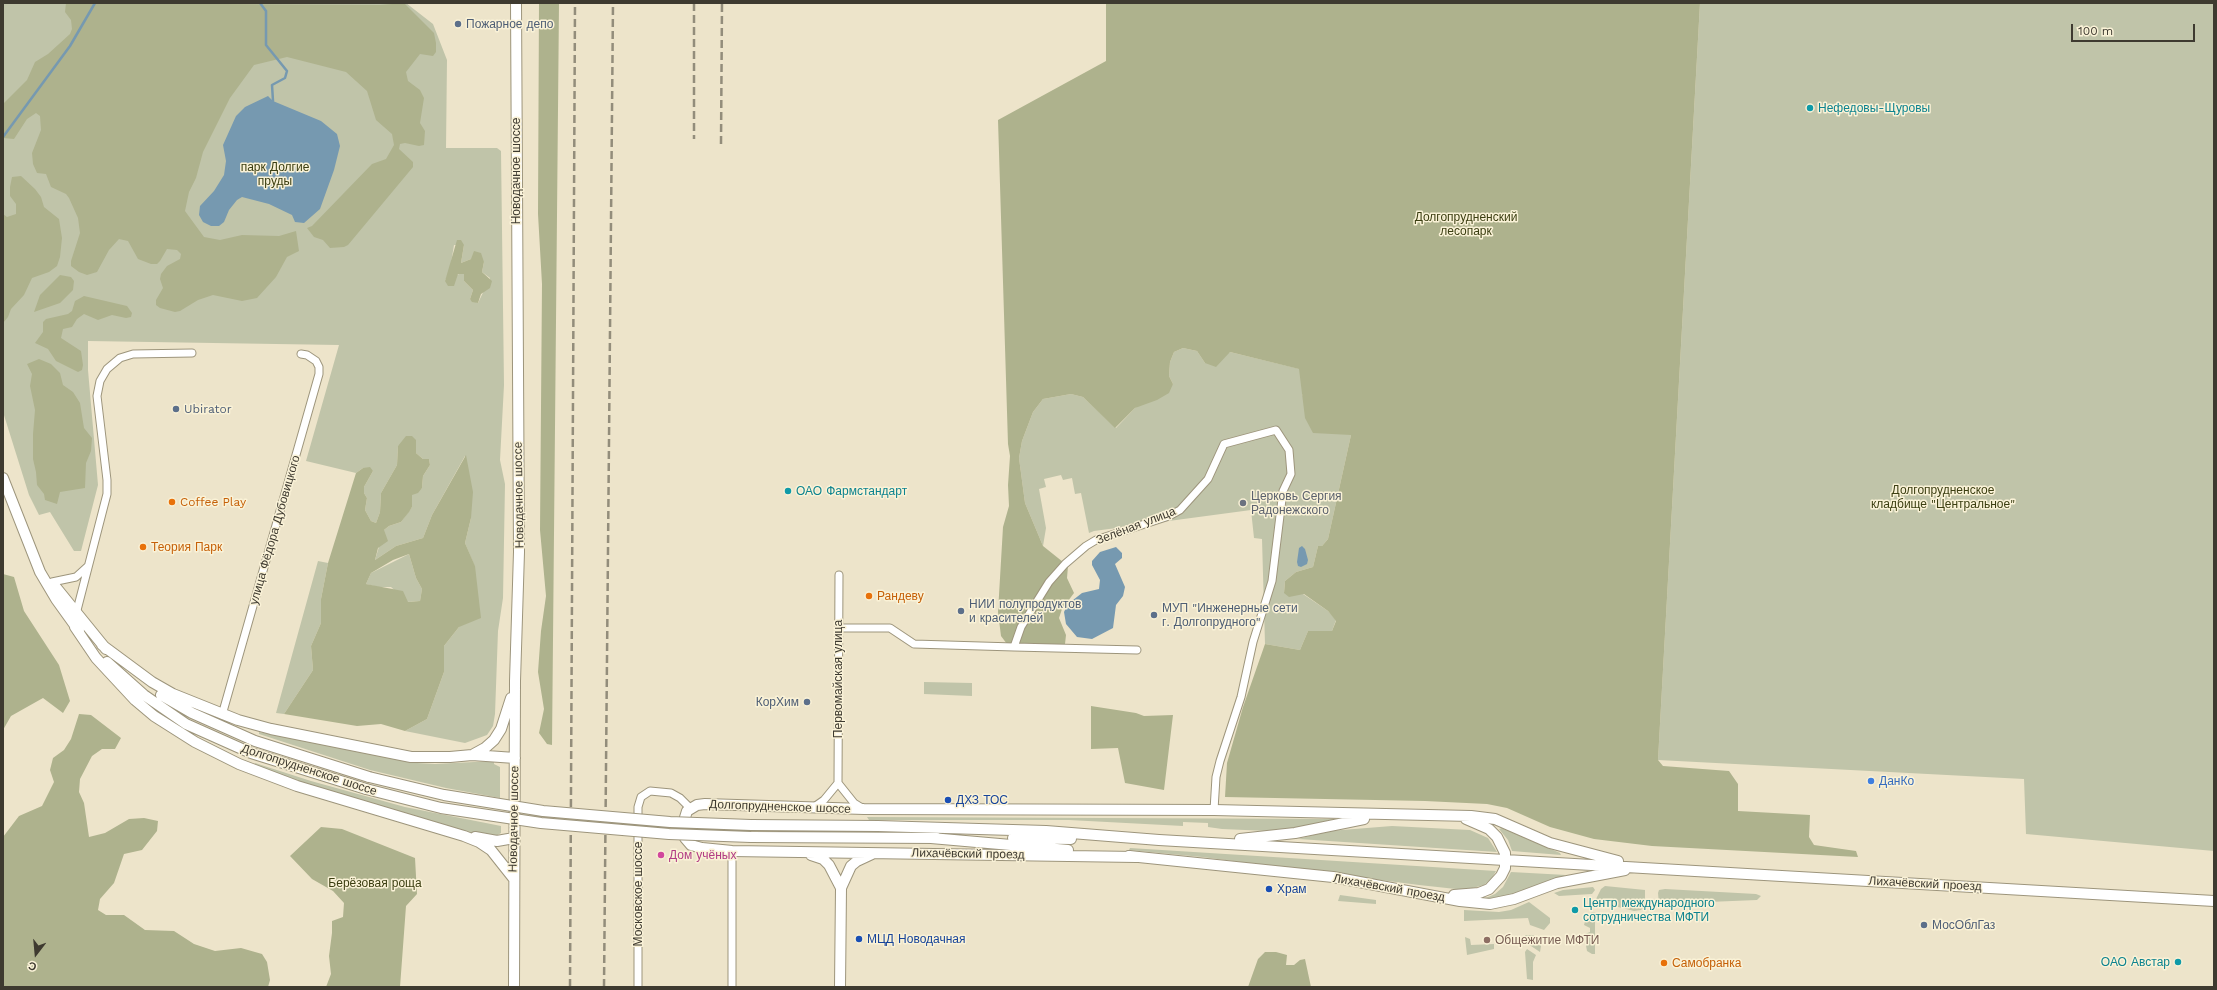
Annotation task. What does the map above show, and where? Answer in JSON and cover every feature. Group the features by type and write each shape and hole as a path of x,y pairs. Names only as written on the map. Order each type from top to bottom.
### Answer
{"main road":[{"name":"Новодачное шоссе","path":"514,987 516,681 520,552 516,3"},
{"name":"Долгопрудненское шоссе","path":"3,478 40,572 75,627 120,675 144,695 186,724 251,753 366,789 441,808 534,822 618,830 751,837 880,837"},
{"name":"Долгопрудненское шоссе","path":"26,538 52,582 76,614 102,645 148,686 192,713 256,741 369,777 444,795 543,811 670,822 751,825 878,826"},
{"path":"75,627 96,658 136,700 176,730 224,758 297,786 464,836 497,841 514,838"},
{"path":"102,645 157,685 194,704 222,715 271,729 411,756 450,757 472,755 515,758"},
{"path":"472,755 485,748 501,729 516,681"},
{"name":"Долгопрудненское шоссе","path":"690,808 704,804 864,809 1214,810 1384,815"},
{"path":"690,808 684,818 683,831 685,838 691,845 702,848 732,851 799,852 823,859 829,865 841,888"},
{"path":"1213,842 1295,833 1384,815"},
{"name":"Лихачёвский проезд","path":"1384,815 1458,816 1495,819 1563,848 1637,868"},
{"path":"1436,896 1466,895 1489,889 1501,876 1506,860 1503,845 1489,829 1458,816"},
{"name":"Лихачёвский проезд","path":"878,826 1046,831 1159,840"},
{"path":"464,836 491,850 514,879"},
{"name":"Лихачёвский проезд","path":"880,837 1213,842 2214,901"},
{"name":"Лихачёвский проезд","path":"931,838 1333,877 1475,903 1503,902 1558,883 1637,868"},
{"name":"Лихачёвский проезд","path":"799,852 1136,857"},
{"path":"840,987 841,888 851,866 864,857 876,852"}],"street":[{"path":"76,614 107,494 107,480 97,396 100,380 107,369 120,358 126,356 147,352 192,352"},
{"name":"улица Фёдора Дубовицкого","path":"222,715 319,374 319,367 316,361 307,355 301,354"},
{"name":"Зелёная улица","path":"1014,648 1021,627 1049,582 1065,564 1086,546 1096,540 1169,516 1180,510 1208,479 1224,444 1276,430 1289,450 1291,474 1282,491 1272,581 1253,642 1241,696 1216,777 1214,810"},
{"path":"52,582 60,582 76,577 89,566"},
{"name":"Первомайская улица","path":"838,783 839,574"},
{"path":"839,628 890,628 914,644 1014,648 1137,650"},
{"path":"814,807 824,800 838,783 854,803 864,809"},
{"name":"Московское шоссе","path":"638,987 640,802 644,794 650,791 660,791 680,798 690,808"},
{"path":"732,851 732,987"}],"green space":[{"name":"парк Долгие пруды","path":"3,3 406,3 433,24 447,60 446,148 497,148 501,151 504,385 500,460 505,484 503,598 498,631 495,714 493,726 487,735 465,743 405,731 427,719 444,672 444,646 459,627 475,567 465,543 471,518 465,456 432,515 423,538 396,546 375,560 384,530 389,526 401,522 412,507 412,494 422,488 423,476 430,465 429,459 423,459 416,453 416,440 398,446 397,465 381,493 380,512 376,523 371,521 365,510 367,498 364,493 364,487 373,471 363,468 356,473 306,461 339,345 88,341 88,370 98,485 81,551 74,551 50,512 39,515 29,495 3,412","holes":["454,245 464,245 461,263 471,259 484,262 482,272 490,278 478,303 470,299 473,290 464,281 464,274 461,273 445,281 450,269"]},
{"path":"66,3 380,5 404,3 434,33 436,43 436,52 433,56 420,54 406,72 408,81 420,90 424,98 420,123 425,131 424,145 419,146 405,143 400,144 399,149 413,162 413,167 348,245 344,247 330,248 323,240 314,237 307,228 312,226 372,164 386,159 394,145 392,134 376,120 367,91 346,72 287,57 254,65 230,98 203,152 196,178 189,192 185,211 204,237 220,240 242,235 279,236 296,231 299,251 287,257 276,277 257,298 242,301 213,295 198,300 180,311 175,312 160,308 156,305 156,300 163,288 160,279 161,274 167,266 180,259 181,254 177,250 167,249 157,264 151,264 138,259 128,241 119,239 109,250 97,272 87,275 79,272 71,266 71,261 80,233 78,218 66,194 51,187 46,174 37,173 33,164 32,153 41,130 40,116 36,113 27,119 14,139 3,138 3,104 27,80 35,62 48,54 70,34 72,29 71,20 65,12"},
{"path":"539,3 559,3 552,745 547,744 539,733 544,709 538,672 541,631 546,596 540,530 542,284 538,214"},
{"name":"Долгопрудненский лесопарк","path":"1106,3 1700,3 1658,760 1663,766 1729,771 1738,784 1738,811 1810,815 1809,837 1814,845 1856,851 1858,857 1652,846 1594,839 1550,827 1507,808 1487,804 1425,801 1225,797 1227,763 1243,707 1265,644 1300,650 1308,631 1332,631 1336,621 1328,611 1304,594 1289,597 1284,593 1285,581 1296,572 1313,567 1318,546 1322,546 1328,539 1351,435 1313,433 1305,418 1299,369 1230,352 1216,367 1205,363 1197,351 1183,348 1174,352 1170,362 1169,376 1173,384 1169,393 1157,400 1135,408 1115,428 1083,397 1071,394 1043,399 1033,412 1022,441 1019,458 1025,503 1043,546 1068,566 1067,578 1074,593 1062,609 1059,618 1066,635 1065,644 1007,644 1001,636 998,612 1003,527 1009,506 1008,485 1010,456 1008,444 998,120 1106,61"},
{"name":"Долгопрудненское кладбище \"Центральное\"","path":"1700,3 2214,3 2214,851 2026,834 2024,779 1658,760"},
{"path":"21,176 41,197 44,207 59,219 62,238 60,257 57,266 49,272 32,278 24,295 11,309 8,317 3,323 3,214 7,217 16,214 16,204 10,196 10,187 12,177"},
{"path":"457,240 461,240 464,245 461,263 471,259 474,251 481,253 484,262 482,272 492,281 490,288 481,294 478,303 472,302 470,299 473,290 464,281 464,274 458,274 454,286 448,286 445,281"},
{"path":"60,275 71,277 74,281 73,290 60,303 34,312 40,295"},
{"path":"84,296 127,306 132,313 131,317 126,318 112,315 98,320 84,314 77,319 72,327 63,329 61,338 81,351 83,365 82,370 78,372 56,361 48,349 35,343 43,332 43,322 46,319 68,314 72,311 75,301"},
{"path":"1183,348 1197,351 1205,363 1230,352 1300,369 1302,395 1351,435 1328,539 1322,546 1318,546 1313,567 1296,572 1285,581 1284,592 1303,594 1328,611 1336,620 1332,631 1308,631 1300,650 1265,644 1262,539 1254,538 1251,510 1094,531 1089,533 1081,493 1075,494 1072,478 1063,480 1061,475 1044,479 1046,487 1039,489 1046,528 1043,546 1025,503 1019,458 1022,441 1033,412 1043,399 1071,394 1083,397 1116,428 1135,408 1173,384 1169,376 1170,362 1174,352"},
{"path":"39,359 51,364 60,373 63,385 73,392 80,403 84,428 92,438 91,451 86,463 85,488 60,492 57,504 45,500 44,494 37,485 33,459 35,410 30,386 32,374 27,364"},
{"path":"406,436 412,436 416,440 416,453 423,459 429,459 430,465 423,476 422,488 418,493 412,495 412,507 409,512 401,522 389,526 384,530 388,541 378,548 375,560 396,546 423,538 432,515 466,455 473,492 471,518 465,543 475,566 481,618 459,627 444,646 444,672 427,719 405,731 381,724 357,726 284,714 313,670 311,646 321,623 321,599 328,563 356,473 363,468 370,467 373,471 364,487 364,493 367,498 365,510 371,521 376,523 380,512 381,493 397,465 398,446","holes":["409,554 416,578 422,589 420,601 408,602 403,591 366,584 371,573 393,560"]},
{"path":"409,554 416,578 422,589 420,601 407,602 391,587 378,587 366,584 371,573"},
{"path":"318,561 328,563 321,599 321,623 311,646 313,670 284,714 276,713"},
{"path":"3,574 14,577 24,611 59,665 70,701 63,713 43,698 11,716 3,730"},
{"path":"924,682 972,683 972,696 924,694"},
{"path":"1091,706 1136,713 1144,716 1173,715 1164,790 1125,783 1118,748 1091,749"},
{"path":"79,714 91,715 121,738 115,749 102,749 92,756 80,779 79,792 84,803 89,837 105,833 129,819 144,818 158,821 157,831 142,850 124,854 114,883 100,899 98,910 106,915 124,915 145,930 174,931 194,944 215,951 241,948 262,954 267,962 270,980 268,987 3,987 3,837 19,816 42,806 54,782 50,770 53,758 64,750 71,739"},
{"path":"259,732 417,763 435,764 494,761 494,764 500,767 500,798 446,788 370,770 259,734"},
{"path":"255,763 311,781 405,807 501,826 501,833 496,836 486,834 484,837 459,831 304,784 254,765"},
{"path":"867,817 1336,819 1289,829 1268,831 1222,829 1208,827 1208,823 1183,822 1183,826 1069,820 869,820"},
{"path":"1392,826 1470,830 1488,838 1497,852 1298,839 1329,831"},
{"name":"Берёзовая роща","path":"321,827 342,829 415,858 417,894 406,906 400,987 326,987 331,974 329,956 332,921 343,917 344,903 333,891 312,879 290,856"},
{"path":"1502,828 1560,853 1561,855 1512,851 1508,840 1499,829"},
{"path":"1130,848 1496,871 1492,878 1484,885 1465,890 1202,857 1129,850"},
{"path":"1511,872 1566,875 1512,896 1481,900 1495,894 1503,887"},
{"path":"1605,886 1645,890 1645,906 1641,910 1634,911 1595,901 1601,889"},
{"path":"1593,887 1595,890 1592,894 1559,896 1554,893 1563,890"},
{"path":"1665,889 1756,894 1761,896 1757,900 1659,904 1659,890"},
{"path":"1340,895 1376,900 1376,904 1338,901"},
{"path":"1529,902 1550,918 1550,923 1544,930 1530,925 1528,918 1464,921 1464,910 1499,912 1511,910"},
{"path":"1592,912 1616,917 1595,915 1595,954 1587,951 1585,940 1585,934 1590,932 1590,928 1584,925 1586,918"},
{"path":"1525,935 1533,935 1539,939 1541,946 1540,952 1525,942"},
{"path":"1465,937 1470,939 1471,945 1494,944 1494,949 1467,955"},
{"path":"1527,949 1536,955 1533,962 1533,980 1527,979 1525,952"},
{"path":"1265,952 1276,952 1287,955 1286,965 1294,965 1300,960 1305,959 1311,987 1248,987 1258,959"}],"water":[{"path":"268,96 273,101 321,121 337,134 340,146 334,170 320,209 304,223 295,222 292,215 269,204 242,197 237,200 229,210 224,222 219,226 211,226 203,222 199,215 200,206 214,191 224,175 226,161 223,145 236,116 245,107"},
{"path":"1302,546 1305,549 1308,560 1307,564 1301,567 1298,566 1297,562 1299,548"},
{"path":"1116,547 1122,553 1122,558 1115,564 1125,587 1123,596 1116,605 1113,628 1092,639 1077,637 1066,624 1064,612 1068,604 1082,593 1099,589 1100,580 1092,565 1092,561 1100,552"}],"waterway":[{"path":"3,137 70,46 95,3"},
{"path":"260,3 266,11 266,45 287,71 285,78 272,85 273,101"}],"railway":[{"path":"570,987 575,3"},
{"path":"604,987 613,3"},
{"path":"694,3 694,139"},
{"path":"721,144 722,3"}],"place":[{"name":"Пожарное депо","path":"458,24"},
{"name":"Нефедовы-Щуровы","path":"1810,108"},
{"name":"Ubirator","path":"176,409"},
{"name":"ОАО Фармстандарт","path":"788,491"},
{"name":"Coffee Play","path":"172,502"},
{"name":"Церковь Сергия Радонежского","path":"1243,503"},
{"name":"Теория Парк","path":"143,547"},
{"name":"Рандеву","path":"869,596"},
{"name":"НИИ полупродуктов и красителей","path":"961,611"},
{"name":"МУП \"Инженерные сети г. Долгопрудного\"","path":"1154,615"},
{"name":"КорХим","path":"807,702"},
{"name":"ДанКо","path":"1871,781"},
{"name":"ДХЗ ТОС","path":"948,800"},
{"name":"Дом учёных","path":"661,855"},
{"name":"Храм","path":"1269,889"},
{"name":"Центр международного сотрудничества МФТИ","path":"1575,910"},
{"name":"МосОблГаз","path":"1924,925"},
{"name":"МЦД Новодачная","path":"859,939"},
{"name":"Общежитие МФТИ","path":"1487,940"},
{"name":"ОАО Австар","path":"2178,962"},
{"name":"Самобранка","path":"1664,963"}]}
